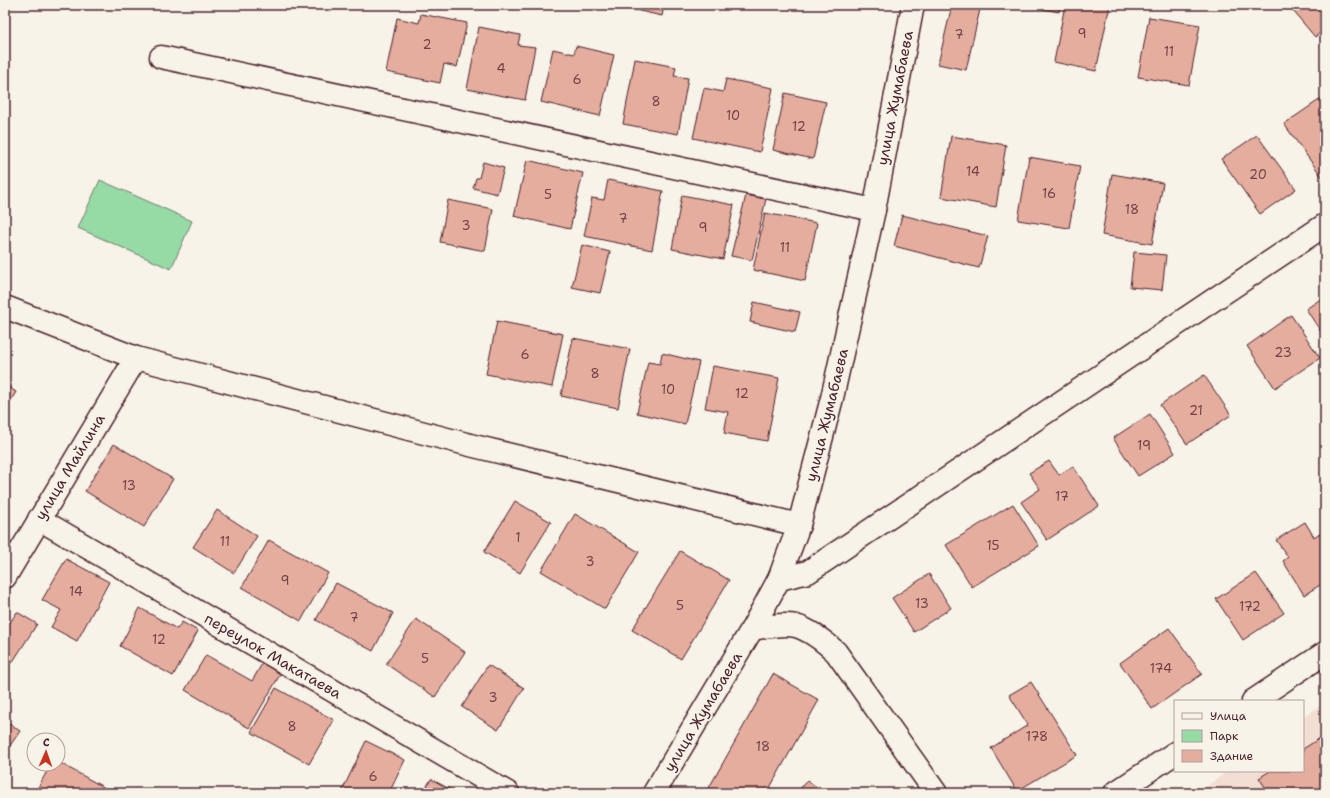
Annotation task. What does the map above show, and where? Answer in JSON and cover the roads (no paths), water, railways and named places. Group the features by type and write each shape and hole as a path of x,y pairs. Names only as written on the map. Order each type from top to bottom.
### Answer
{"street":[{"name":"улица Жумабаева","path":"654,793 752,629 779,579 799,525 832,398 874,210 913,5"},
{"path":"161,57 874,210"},
{"path":"779,579 808,572 1325,225"},
{"path":"5,307 136,358 474,446 799,525"},
{"name":"улица Майлина","path":"5,577 136,358"},
{"name":"переулок Макатаева","path":"39,519 508,793"},
{"path":"752,629 773,625 796,626 821,639 836,652 936,793"},
{"path":"1254,700 1325,653"},
{"path":"1115,793 1174,754"}]}
